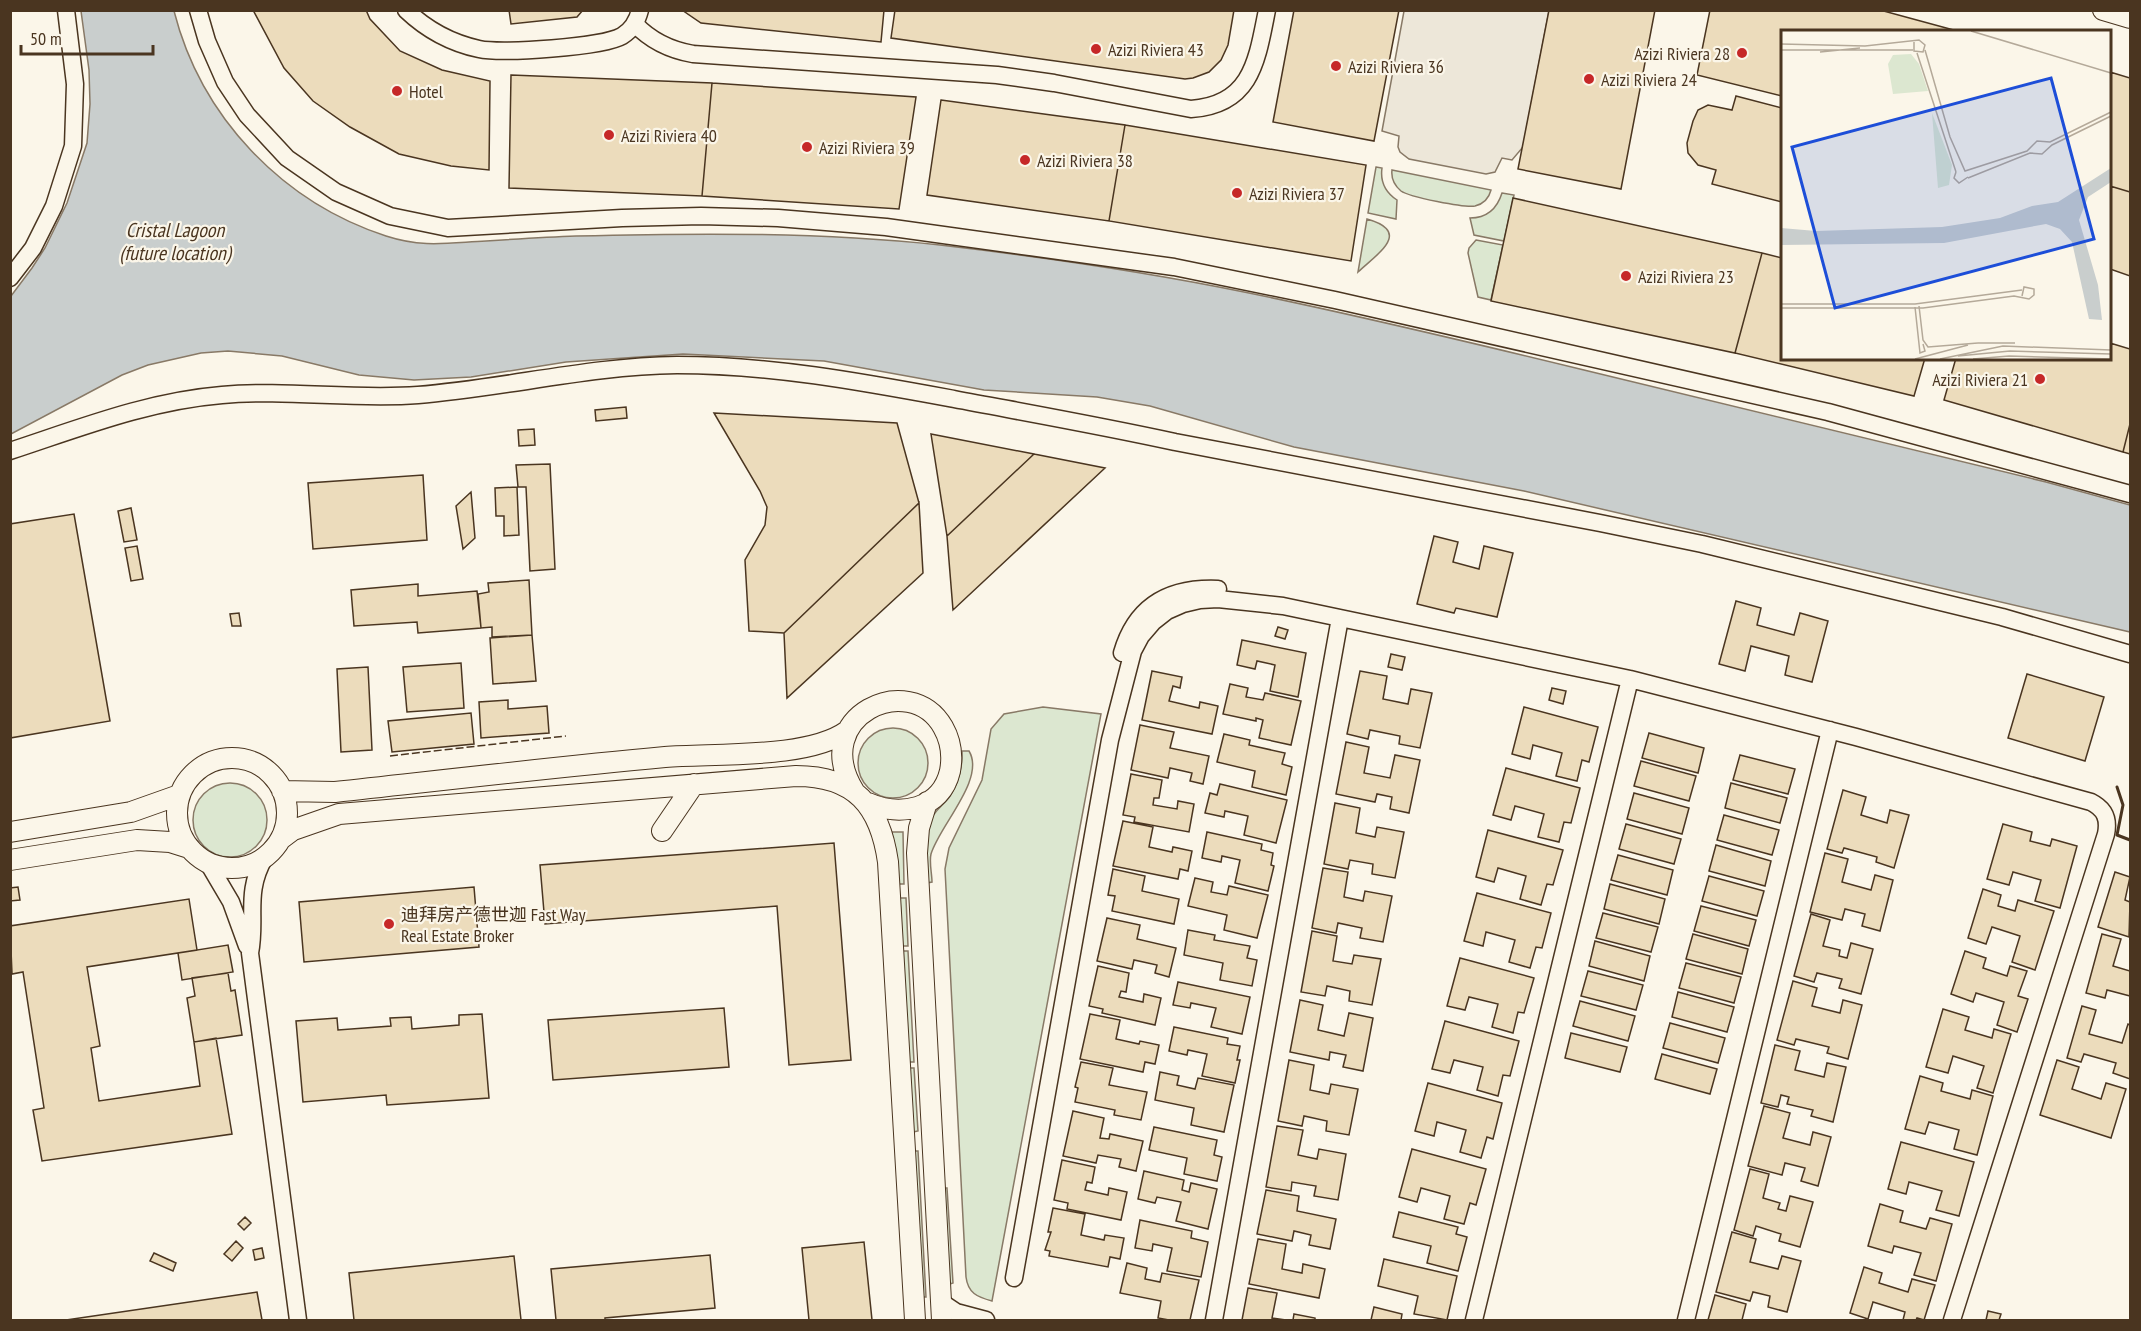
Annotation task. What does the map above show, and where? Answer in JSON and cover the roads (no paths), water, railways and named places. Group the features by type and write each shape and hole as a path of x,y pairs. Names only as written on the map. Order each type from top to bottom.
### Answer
{"street":[{"path":"10,278 33,248 54,206 73,146 75,84 66,10"},
{"path":"198,10 207,40 225,82 247,115 287,158 336,192 390,216 448,228 622,218 701,216 778,218 886,227 1174,267 1335,300 1828,412 2130,494"},
{"path":"406,10 429,29 445,38 481,50 496,51 554,48 611,41 625,35 638,17"},
{"path":"638,17 642,32 661,44 693,54 997,75 1054,83 1191,109 1203,108 1227,99 1246,81 1257,57 1267,10"},
{"path":"2103,10 2130,18"},
{"path":"10,451 136,409 223,394 257,393 332,397 416,395 486,387 560,374 637,367 769,368 861,381 1106,427 1702,544 2002,616 2130,654"},
{"path":"1014,1278 1110,740 1133,651 1142,636 1160,617 1183,604 1218,599 1283,606 1630,679 1830,730 2091,802 2102,808 2108,825 2102,849 1952,1320"},
{"path":"1215,1320 1340,618"},
{"path":"1474,1320 1630,679"},
{"path":"298,1320 250,953 251,896 259,867 281,839 293,830 339,814 808,776 832,781 861,797 882,809 898,811 913,809 927,802 941,790 949,774 952,756 949,738 940,722 926,709 909,702 891,701 873,706 858,716 847,731 842,746 842,762 845,777 861,797 882,831 888,862 915,1320"},
{"path":"1686,1320 1830,730"},
{"path":"282,791 335,792 666,757 801,748 825,743 847,731"},
{"path":"265,857 252,865 222,868 208,863 189,848 181,836 176,809 179,795 192,774 215,761 229,758 246,760 264,768 272,775 282,791 287,816 281,839"},
{"path":"662,831 694,784"},
{"path":"10,832 123,813 179,795"},
{"path":"927,802 919,828 917,853 941,1311 956,1312 986,1320"},
{"path":"10,860 137,840 170,842 189,848"},
{"path":"208,863 231,902 250,953"}],"water":[{"name":"Cristal Lagoon (future location)","path":"81,11 174,11 187,50 204,86 226,120 251,150 280,178 313,201 348,221 399,240 435,244 565,236 758,234 895,241 940,245 1134,272 1211,285 1375,320 2046,482 2130,505 2130,632 1524,491 1294,447 1150,406 1097,397 984,390 824,361 683,354 566,362 471,377 414,380 359,375 282,356 228,351 201,353 148,365 122,375 11,434 11,296 45,248 67,203 87,143 90,104 89,70"}],"place":[{"name":"Azizi Riviera 43","path":"1096,49"},
{"name":"Azizi Riviera 28","path":"1742,53"},
{"name":"Azizi Riviera 36","path":"1336,66"},
{"name":"Azizi Riviera 24","path":"1589,79"},
{"name":"Hotel","path":"397,91"},
{"name":"Azizi Riviera 40","path":"609,135"},
{"name":"Azizi Riviera 39","path":"807,147"},
{"name":"Azizi Riviera 38","path":"1025,160"},
{"name":"Azizi Riviera 37","path":"1237,193"},
{"name":"Azizi Riviera 23","path":"1626,276"},
{"name":"Azizi Riviera 21","path":"2040,379"},
{"name":"迪拜房产德世迦 Fast Way Real Estate Broker","path":"389,924"}]}
